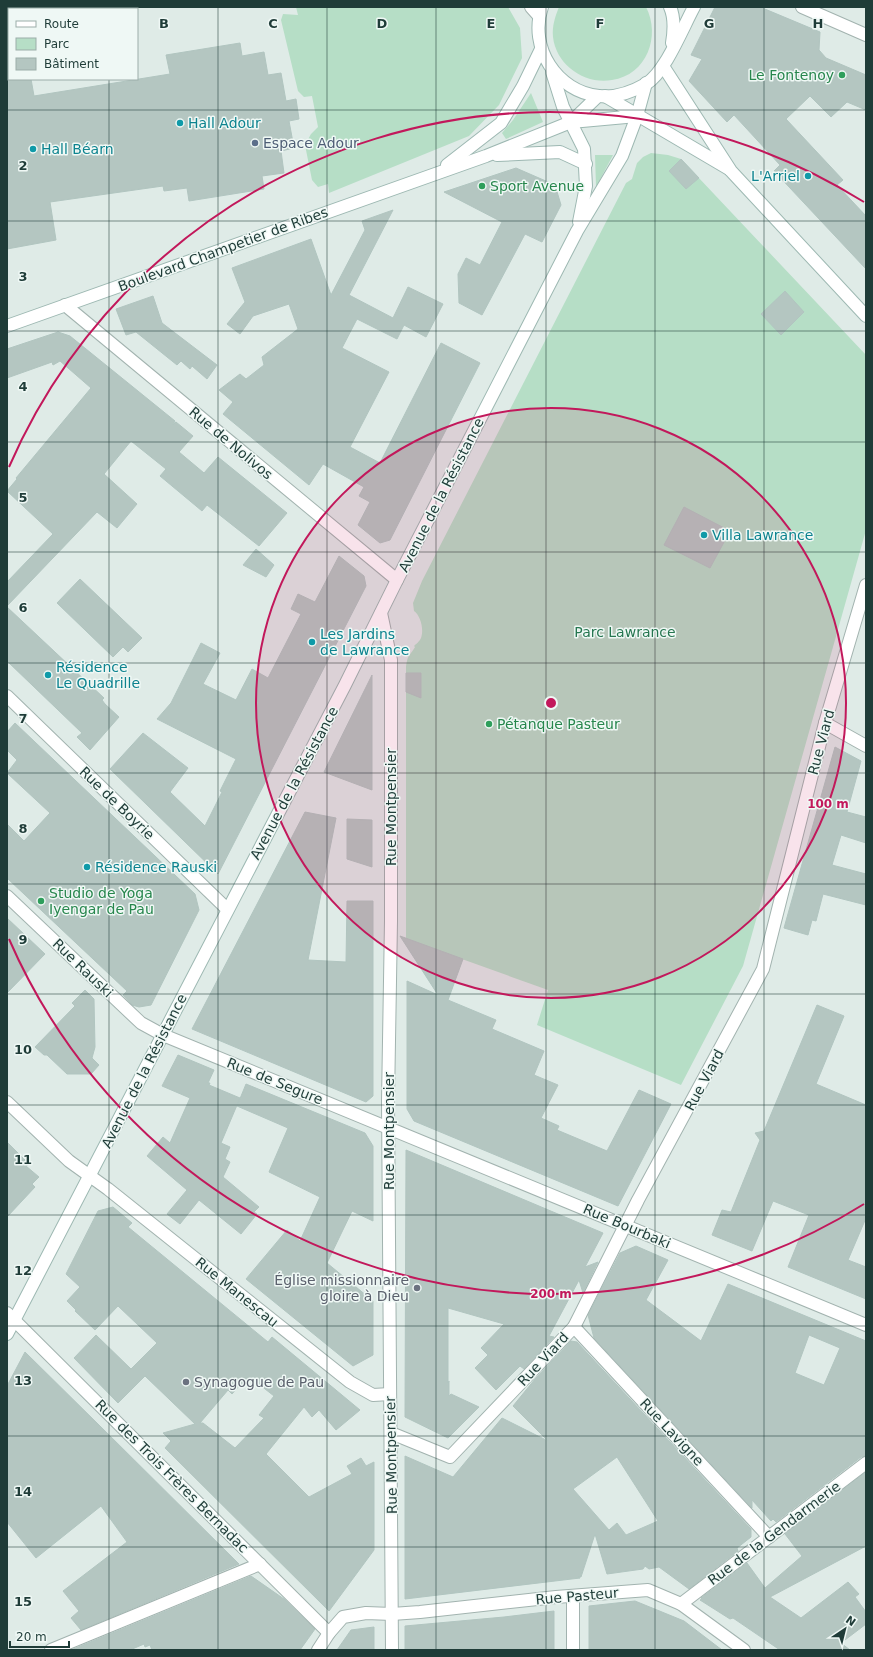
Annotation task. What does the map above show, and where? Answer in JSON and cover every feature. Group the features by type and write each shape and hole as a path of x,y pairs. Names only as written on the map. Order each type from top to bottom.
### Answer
{"street":[{"path":"669,53 674,33 672,12 670,7"},
{"path":"601,96 627,93 646,83 655,76 663,66 694,7"},
{"path":"802,7 866,35"},
{"path":"537,10 538,33 541,49 551,68 564,82 580,91 601,96 731,171"},
{"name":"Boulevard Champetier de Ribes","path":"439,172 501,123 523,86 541,49"},
{"path":"663,66 731,171 866,316"},
{"name":"Avenue de la Résistance","path":"551,68 563,107 584,149 586,186 577,231"},
{"name":"Avenue de la Résistance","path":"7,1334 11,1316 89,1176 163,1035 227,909 345,685 397,580 577,231 622,156 637,116 646,83"},
{"name":"Boulevard Champetier de Ribes","path":"7,326 486,156 571,122 601,96"},
{"path":"571,122 637,116"},
{"path":"486,156 560,152 586,164"},
{"name":"Rue de Nolivos","path":"65,305 397,580"},
{"name":"Rue Viard","path":"390,1433 450,1457 574,1327 625,1225 763,969 825,723 866,585"},
{"name":"Rue Montpensier","path":"381,613 391,660 391,921 388,1127 392,1650"},
{"name":"Rue de Boyrie","path":"7,696 227,909"},
{"path":"825,723 866,746"},
{"name":"Rue Rauski","path":"7,896 141,1023 163,1035"},
{"name":"Rue de Segure","path":"163,1035 388,1127"},
{"name":"Rue Manescau","path":"7,1102 69,1161 108,1189 350,1382 373,1395 390,1394"},
{"name":"Rue Bourbaki","path":"388,1127 866,1325"},
{"name":"Rue des Trois Frères Bernadac","path":"11,1316 329,1633"},
{"name":"Rue Lavigne","path":"574,1327 769,1537"},
{"name":"Rue de la Gendarmerie","path":"681,1604 866,1463"},
{"path":"51,1650 260,1564"},
{"name":"Rue Pasteur","path":"318,1650 329,1633 343,1618 366,1613 392,1614 648,1590 681,1604 744,1650"},
{"path":"573,1596 574,1650"}],"green space":[{"path":"296,7 508,7 520,28 522,58 499,105 469,136 329,193 328,184 318,187 312,180 305,145 311,134 318,127 312,96 304,97 298,91 281,20 283,14 298,15"},
{"path":"559,7 646,7 652,30 648,52 634,71 624,77 602,81 582,76 566,64 555,47 553,29"},
{"path":"531,93 543,122 506,139 502,133 513,120"},
{"name":"Parc Lawrance","path":"651,153 668,155 681,159 866,355 866,530 743,966 681,1085 537,1025 548,990 406,939 406,667 408,658 415,647 414,646 422,635 421,623 414,611 413,603 422,581 626,183 632,179 637,163 643,157"},
{"path":"595,155 613,155 596,187"}],"building":[{"path":"715,7 760,7 820,32 819,50 826,58 866,75 866,110 847,102 831,117 810,96 786,119 843,180 837,185 866,216 866,269 774,171 780,165 734,115 727,122 689,81 702,59 691,55"},
{"name":"Hall Adour","path":"240,43 242,56 264,52 268,75 281,73 286,101 296,99 299,119 289,121 294,148 281,151 284,173 262,176 264,189 189,201 187,188 164,191 163,186 50,202 56,240 7,249 7,79 31,80 34,96 170,74 166,55"},
{"path":"681,159 699,178 686,189 669,171"},
{"path":"516,168 555,185 561,205 542,242 525,234 482,315 459,303 458,274 466,258 480,265 502,222 444,192"},
{"path":"393,210 349,295 393,318 408,287 443,304 426,337 404,325 397,339 357,319 342,348 389,372 350,447 380,463 441,343 480,363 390,540 380,543 358,525 370,502 359,496 364,487 323,464 309,485 223,414 233,402 219,390 240,374 246,379 264,365 262,357 298,329 289,304 253,316 240,334 227,324 245,302 232,268 311,239 331,295 365,230 362,221"},
{"path":"785,291 804,312 781,335 761,314"},
{"path":"153,296 162,323 217,365 207,379 192,366 190,369 181,361 177,365 136,332 126,335 116,309"},
{"path":"58,332 70,336 175,421 173,425 176,422 193,436 179,452 204,473 218,457 287,513 259,546 207,505 202,511 160,476 166,469 131,441 104,474 137,504 117,528 97,512 7,606 7,582 53,534 7,491 17,479 16,478 91,388 60,361 53,365 52,362 7,378 7,349"},
{"name":"Villa Lawrance","path":"684,507 730,531 710,568 664,545"},
{"path":"256,549 274,565 266,577 243,565"},
{"path":"339,556 364,576 366,586 218,874 110,769 143,733 188,768 170,792 205,826 236,759 157,719 171,703 201,643 220,653 203,684 236,700 252,669 268,678 301,614 291,609 298,594 315,602"},
{"path":"80,579 142,638 128,652 123,647 113,657 57,603"},
{"name":"Résidence Le Quadrille","path":"7,607 104,698 102,700 105,704 119,717 90,750 77,737 82,733 7,661"},
{"path":"406,673 421,673 421,698 406,692"},
{"path":"372,675 372,790 324,772"},
{"name":"Résidence Rauski","path":"15,723 195,894 199,910 151,1005 139,1007 132,1005 123,995 127,991 7,878 7,824 24,841 50,813 7,773 17,760 7,750 7,732"},
{"path":"835,747 861,761 847,812 866,817 866,843 841,835 832,865 866,874 866,905 823,894 816,921 812,920 808,935 784,928"},
{"path":"305,812 336,818 308,960 346,962 347,901 373,901 373,1096 366,1102 192,1029"},
{"path":"347,819 372,820 372,867 347,859"},
{"path":"7,918 45,954 7,993"},
{"path":"400,936 463,959 448,1000 496,1020 492,1029 544,1051 534,1075 558,1085 541,1118 559,1126 557,1130 607,1151 639,1090 671,1104 618,1206 414,1121 407,1109 407,981 438,995"},
{"path":"85,990 94,999 95,1047 92,1058 99,1065 91,1074 67,1074 47,1055 44,1055 35,1047 75,1006 72,1003"},
{"path":"817,1005 844,1016 816,1084 866,1105 866,1218 848,1260 866,1267 866,1299 788,1267 809,1215 773,1201 752,1251 712,1235 722,1210 731,1212 760,1140 755,1133 764,1131"},
{"path":"178,1055 214,1070 208,1083 210,1083 209,1085 240,1098 221,1143 230,1147 225,1159 230,1162 223,1177 259,1207 254,1212 257,1214 241,1234 199,1200 180,1224 167,1214 187,1190 147,1156 163,1137 170,1143 190,1098 162,1086"},
{"path":"246,1084 365,1133 373,1146 373,1221 352,1211 327,1263 373,1301 373,1355 353,1366 246,1279 287,1230 300,1241 320,1197 269,1172 288,1128 237,1106"},
{"path":"7,1142 29,1164 26,1166 39,1177 32,1184 35,1187 7,1217"},
{"path":"406,1150 603,1233 585,1267 598,1262 583,1293 579,1280 549,1336 554,1337 524,1369 520,1366 496,1390 475,1368 488,1355 481,1348 504,1324 448,1308 449,1396 451,1394 479,1407 448,1438 405,1417"},
{"path":"113,1207 132,1223 128,1227 268,1342 272,1337 360,1410 336,1430 319,1410 312,1417 304,1407 266,1454 309,1497 352,1474 347,1466 361,1458 366,1466 374,1462 374,1550 329,1611 165,1448 171,1441 163,1433 195,1424 145,1376 118,1403 74,1358 96,1335 131,1369 157,1343 118,1306 95,1330 67,1301 80,1287 66,1274 98,1211","holes":["251,1378 274,1396 259,1415 264,1418 235,1448 203,1423 200,1423 228,1390 232,1394 240,1385 243,1387"]},
{"path":"636,1246 668,1260 646,1300 701,1341 728,1284 866,1341 866,1456 861,1457 776,1522 773,1519 771,1521 752,1500 752,1508 594,1338 588,1315 620,1253","holes":["809,1335 840,1348 824,1385 795,1373"]},
{"path":"571,1341 577,1342 751,1529 751,1537 737,1548 738,1551 689,1589 659,1567 649,1569 645,1566 643,1569 607,1574 595,1534 581,1577 578,1577 580,1578 405,1599 405,1456 453,1477 502,1418 548,1441 513,1406 535,1379","holes":["617,1457 658,1521 626,1535 617,1523 609,1530 573,1489"]},
{"path":"25,1352 239,1564 81,1630 71,1618 79,1611 63,1591 127,1542 101,1506 36,1558 7,1522 7,1386"},
{"path":"866,1472 866,1546 770,1597 801,1618 848,1582 859,1594 855,1597 866,1612 866,1624 841,1643 850,1650 780,1650 733,1618 730,1619 700,1600 747,1563 765,1588 802,1556 785,1534"},
{"path":"251,1576 284,1599 315,1629 300,1650 152,1650 150,1645 145,1647 144,1644 130,1650 71,1650"},
{"path":"635,1601 684,1621 722,1650 589,1650 589,1606"},
{"path":"554,1611 554,1650 405,1650 405,1626"},
{"path":"374,1627 374,1650 337,1650 351,1630"}],"place":[{"name":"Le Fontenoy","path":"842,75"},
{"name":"Hall Adour","path":"180,123"},
{"name":"Espace Adour","path":"255,143"},
{"name":"Hall Béarn","path":"33,149"},
{"name":"L'Arriel","path":"808,176"},
{"name":"Sport Avenue","path":"482,186"},
{"name":"Villa Lawrance","path":"704,535"},
{"name":"Les Jardins de Lawrance","path":"312,642"},
{"name":"Résidence Le Quadrille","path":"48,675"},
{"name":"Pétanque Pasteur","path":"489,724"},
{"name":"Résidence Rauski","path":"87,867"},
{"name":"Studio de Yoga Iyengar de Pau","path":"41,901"},
{"name":"Église missionnaire gloire à Dieu","path":"417,1288"},
{"name":"Synagogue de Pau","path":"186,1382"}]}
